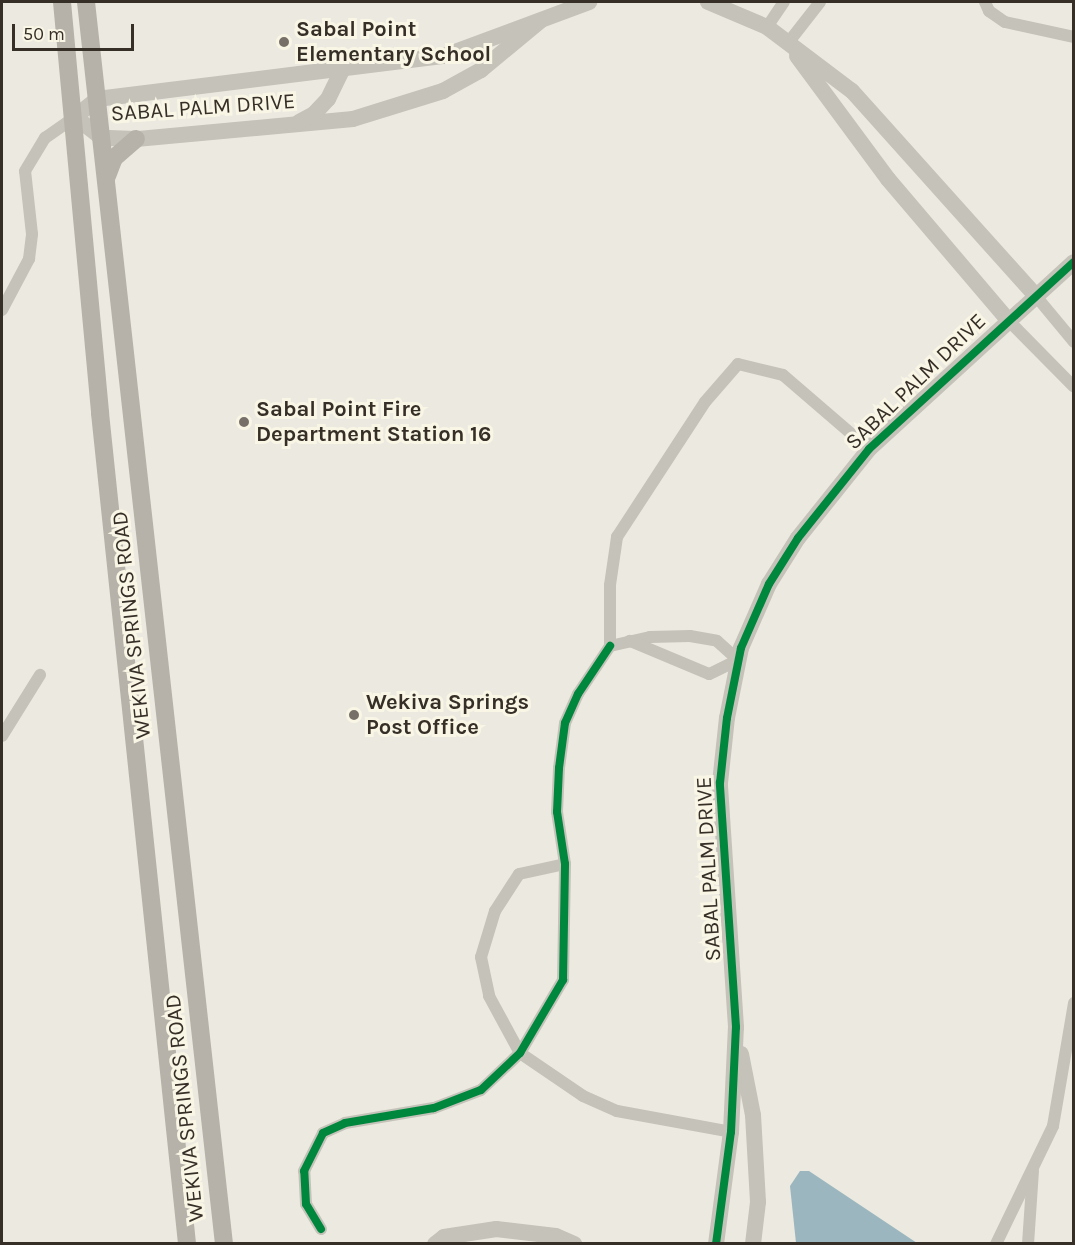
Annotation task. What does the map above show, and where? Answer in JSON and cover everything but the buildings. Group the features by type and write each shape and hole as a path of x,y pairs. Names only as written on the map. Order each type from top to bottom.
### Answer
{"main road":[{"name":"WEKIVA SPRINGS ROAD","path":"62,2 75,117 100,412 188,1244"},
{"name":"WEKIVA SPRINGS ROAD","path":"86,2 224,1244"},
{"path":"106,178 114,158 136,139"},
{"path":"100,412 133,409"},
{"path":"123,625 153,621"}],"street":[{"name":"SABAL PALM DRIVE","path":"540,21 481,70 443,91 353,119 291,127 136,139 102,138 75,117 98,99 340,72 444,56 589,2"},
{"name":"SABAL PALM DRIVE","path":"708,2 766,27 852,91 1035,295"},
{"path":"766,27 784,2"},
{"path":"788,43 820,2"},
{"path":"985,2 989,11 1005,22 1074,37"},
{"name":"SABAL PALM DRIVE","path":"788,43 888,179 1007,320"},
{"path":"291,127 314,114 328,99 340,72"},
{"path":"2,310 29,259 32,234 25,171 45,138 75,117"},
{"name":"SABAL PALM DRIVE","path":"716,1244 731,1132 736,1027 720,783 738,660 769,584 798,538 869,448 1007,320 1074,262"},
{"path":"1035,295 1074,342"},
{"path":"1007,320 1074,387"},
{"path":"321,1228 306,1204 304,1171 323,1133 345,1123 434,1108 481,1090 520,1053 563,980 565,864 557,812 565,723 578,694 610,646 610,585 617,537 705,402 738,364 783,375 869,448"},
{"path":"610,646 630,641 690,636 717,641 738,660 709,674 630,641"},
{"path":"2,736 40,675"},
{"path":"565,864 519,874 495,911 481,957 489,996 520,1053 583,1096 617,1111 731,1132"},
{"path":"996,1244 1014,1200 1033,1170 1053,1126 1074,1003"},
{"name":"SABAL PALM DRIVE","path":"736,1027 753,1115 758,1202 753,1244"},
{"path":"1028,1244 1033,1170"},
{"path":"435,1244 444,1237 496,1229 556,1236 574,1244"}],"water":[{"path":"800,1171 809,1171 917,1243 796,1243 790,1186"}],"cycle path":[{"path":"716,1244 731,1132 736,1027 720,783 727,718 741,648 769,584 798,538 869,449 1074,262"},
{"path":"321,1229 306,1204 304,1171 323,1133 345,1123 434,1108 481,1090 520,1053 563,980 565,864 557,812 559,768 565,723 578,694 610,646"}],"place":[{"name":"Sabal Point Elementary School","path":"284,42"},
{"name":"Sabal Point Fire Department Station 16","path":"244,422"},
{"name":"Wekiva Springs Post Office","path":"354,715"}]}
